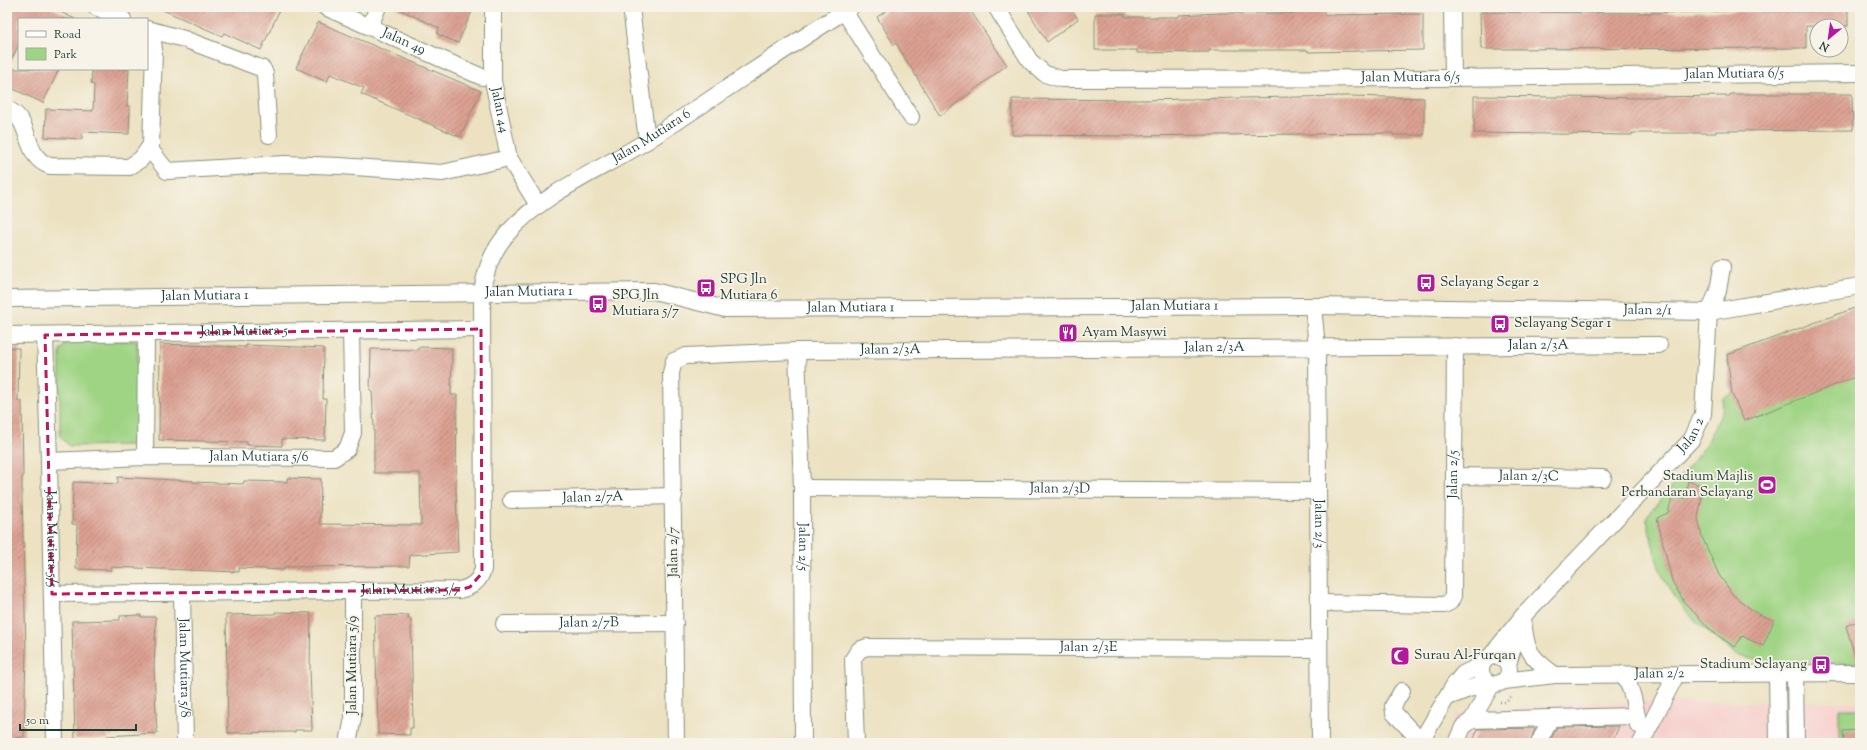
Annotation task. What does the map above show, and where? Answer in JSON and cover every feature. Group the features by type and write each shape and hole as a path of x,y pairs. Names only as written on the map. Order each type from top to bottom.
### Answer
{"street":[{"path":"96,7 121,18"},
{"name":"Jalan 49","path":"324,7 370,26 482,77"},
{"path":"370,26 378,7"},
{"name":"Jalan 44","path":"493,7 493,81 509,158 538,205"},
{"path":"631,7 647,141"},
{"name":"Jalan Mutiara 6/5","path":"996,7 1030,61 1045,74 1061,79 1453,78 1860,73"},
{"path":"1452,7 1453,78"},
{"path":"848,9 911,117"},
{"name":"Jalan Mutiara 6","path":"482,292 485,274 498,246 507,234 538,205 647,141 848,9"},
{"path":"7,109 20,117 35,156 41,163 50,166 129,167 142,159 150,146 154,50 150,30 184,39 263,69 266,74 269,135"},
{"path":"150,146 167,171 285,164 442,173 509,158"},
{"name":"Jalan 2","path":"1486,661 1523,616 1692,439 1703,414 1709,312 1718,291 1722,267"},
{"name":"Jalan 2/1","path":"1313,306 1709,312 1860,286"},
{"name":"Jalan Mutiara 1","path":"7,299 654,291 725,309 1313,306"},
{"name":"Jalan Mutiara 5/7","path":"52,594 182,594 353,590 459,590 470,586 482,573 482,292"},
{"name":"Jalan 2/3","path":"1313,306 1317,347 1320,743"},
{"name":"Jalan Mutiara 5","path":"7,335 481,329"},
{"name":"Jalan Mutiara 5/6","path":"49,461 145,457 334,458 347,449 353,433 351,331"},
{"path":"145,457 146,333"},
{"name":"Jalan Mutiara 5/5","path":"45,335 55,743"},
{"name":"Jalan 2/3A","path":"674,361 686,356 797,351 1659,345"},
{"name":"Jalan 2/5","path":"1319,603 1444,605 1450,602 1453,596 1455,346"},
{"name":"Jalan 2/5","path":"797,351 802,488 803,743"},
{"name":"Jalan 2/7","path":"674,361 671,373 674,496 676,743"},
{"name":"Jalan 2/3C","path":"1454,476 1603,478"},
{"name":"Jalan 2/3D","path":"802,488 1318,491"},
{"name":"Jalan 2/7A","path":"511,500 674,496"},
{"name":"Jalan Mutiara 5/9","path":"349,741 353,718 353,590"},
{"name":"Jalan Mutiara 5/8","path":"182,594 185,743"},
{"path":"1523,616 1528,648 1535,661 1554,675"},
{"name":"Jalan 2","path":"1456,743 1463,728 1472,720 1500,676 1523,616"},
{"name":"Jalan 2/7B","path":"504,624 675,623"},
{"name":"Jalan 2/3E","path":"856,743 853,659 859,650 867,647 1319,649"},
{"path":"1402,691 1393,706 1394,713 1420,742 1463,674 1498,656 1500,676"},
{"path":"1486,661 1481,674 1500,676"},
{"path":"1777,673 1778,743"},
{"path":"1795,673 1796,743"},
{"name":"Jalan 2/2","path":"1500,676 1860,673"},
{"path":"1624,674 1630,686 1637,716 1640,743"},
{"path":"1640,743 1676,675"},
{"path":"1448,696 1500,676"},
{"path":"1472,720 1637,716"},
{"path":"1539,743 1550,719"}],"highlighted area":[{"path":"481,329 482,573 470,587 459,590 52,594 45,335"}],"shaded area":[{"path":"1579,702 1860,702 1860,743 1443,743 1456,714"}],"green space":[{"name":"Stadium Majlis Perbandaran Selayang","path":"1860,306 1860,663 1782,663 1739,656 1717,640 1679,603 1660,570 1646,517 1701,452 1722,413 1723,398 1732,394 1727,355"},
{"path":"69,340 137,341 139,445 69,446 60,436 60,351"},
{"path":"1839,709 1860,709 1860,743 1839,743"}],"building":[{"path":"7,7 50,7 73,18 18,18 18,46 7,69"},
{"path":"156,7 281,7 261,50 224,33 222,36"},
{"path":"394,7 474,7 458,43 437,34 439,28"},
{"path":"892,7 968,7 1007,65 940,116 896,43 894,45 877,17"},
{"path":"1026,7 1070,7 1078,19 1047,42"},
{"path":"1293,7 1324,7 1324,15 1423,14 1423,50 1308,52 1308,50 1209,50 1209,52 1137,53 1137,50 1095,50 1095,14 1125,14 1125,17 1179,17 1179,15 1221,13 1293,13"},
{"path":"1848,11 1848,18 1809,18 1809,26 1806,26 1806,48 1481,49 1480,12 1649,13"},
{"path":"318,22 481,91 460,137 361,94 364,88 330,74 327,82 296,68"},
{"path":"7,69 59,70 43,103 7,86"},
{"path":"92,70 129,70 127,106 130,107 129,134 82,132 82,139 45,137 46,109 93,111 94,85 91,84"},
{"path":"1730,94 1852,94 1853,130 1716,131 1716,133 1632,133 1632,135 1474,133 1474,96 1643,98 1730,96"},
{"path":"1350,96 1424,98 1424,135 1393,135 1393,133 1127,136 1012,135 1012,99 1138,100"},
{"path":"1860,306 1860,375 1744,421 1732,394 1727,355"},
{"path":"160,344 324,348 323,399 326,399 325,440 282,439 282,446 247,445 247,442 159,440"},
{"path":"418,347 452,348 451,395 457,395 456,489 458,552 410,555 409,566 284,567 284,570 239,568 239,572 111,567 111,570 76,569 77,524 72,524 73,482 118,484 118,477 243,484 244,481 287,482 287,478 321,479 320,524 421,525 420,473 374,473 374,428 372,390 370,390 371,349 418,350"},
{"path":"7,348 19,348 18,401 22,401 22,499 26,650 24,737 7,738"},
{"path":"1688,481 1704,486 1698,518 1702,537 1719,575 1734,596 1756,613 1774,620 1763,646 1742,636 1735,647 1714,633 1684,602 1672,581 1657,518 1668,513 1672,497 1684,499"},
{"path":"275,612 311,613 310,667 312,730 295,730 295,732 228,733 226,615 275,614"},
{"path":"141,615 141,617 156,617 154,670 157,733 107,736 108,739 75,739 72,621 120,620 120,616"},
{"path":"409,615 408,619 411,619 413,728 410,728 410,735 378,734 375,616"},
{"path":"1860,620 1860,662 1857,663 1846,626"},
{"path":"1619,726 1612,743 1549,743 1557,727"},
{"path":"1535,728 1530,743 1472,743 1478,729"},
{"path":"1858,730 1858,743 1844,743 1843,731"}],"place":[{"name":"Selayang Segar 2","path":"1426,283"},
{"name":"SPG Jln Mutiara 6","path":"706,288"},
{"name":"SPG Jln Mutiara 5/7","path":"598,304"},
{"name":"Selayang Segar 1","path":"1500,324"},
{"name":"Ayam Masywi","path":"1068,333"},
{"name":"Stadium Majlis Perbandaran Selayang","path":"1767,485"},
{"name":"Surau Al-Furqan","path":"1400,656"},
{"name":"Stadium Selayang","path":"1821,665"}]}
